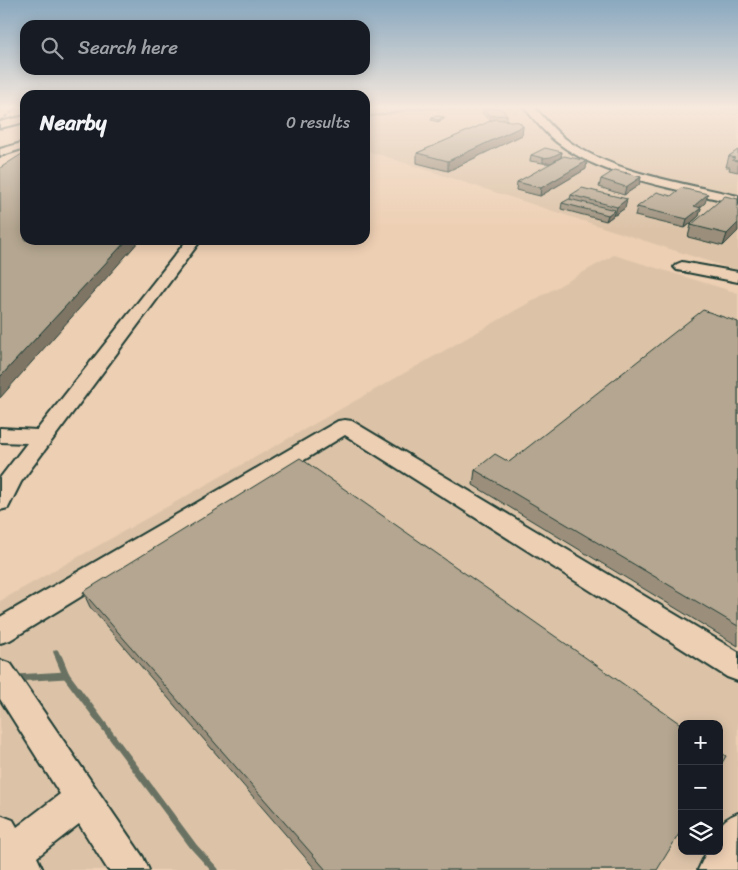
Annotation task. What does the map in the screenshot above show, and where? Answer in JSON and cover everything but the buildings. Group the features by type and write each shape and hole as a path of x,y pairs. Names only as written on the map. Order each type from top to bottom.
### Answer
{"street":[{"path":"0,153 17,148"},
{"path":"573,148 590,157 649,177 738,200"},
{"path":"0,502 10,479 190,245"},
{"path":"682,267 738,277"},
{"path":"0,631 344,426 738,668"},
{"path":"0,435 42,437"},
{"path":"0,673 130,870"},
{"path":"9,855 83,798"},
{"path":"717,870 738,831"}],"shaded area":[{"path":"370,148 738,148 738,271 370,152"},
{"path":"614,255 738,293 738,870 0,870 0,601"}],"waterway":[{"path":"56,652 59,659"},
{"path":"59,658 66,675"},
{"path":"16,678 66,675"},
{"path":"66,675 194,847 215,870"}]}
